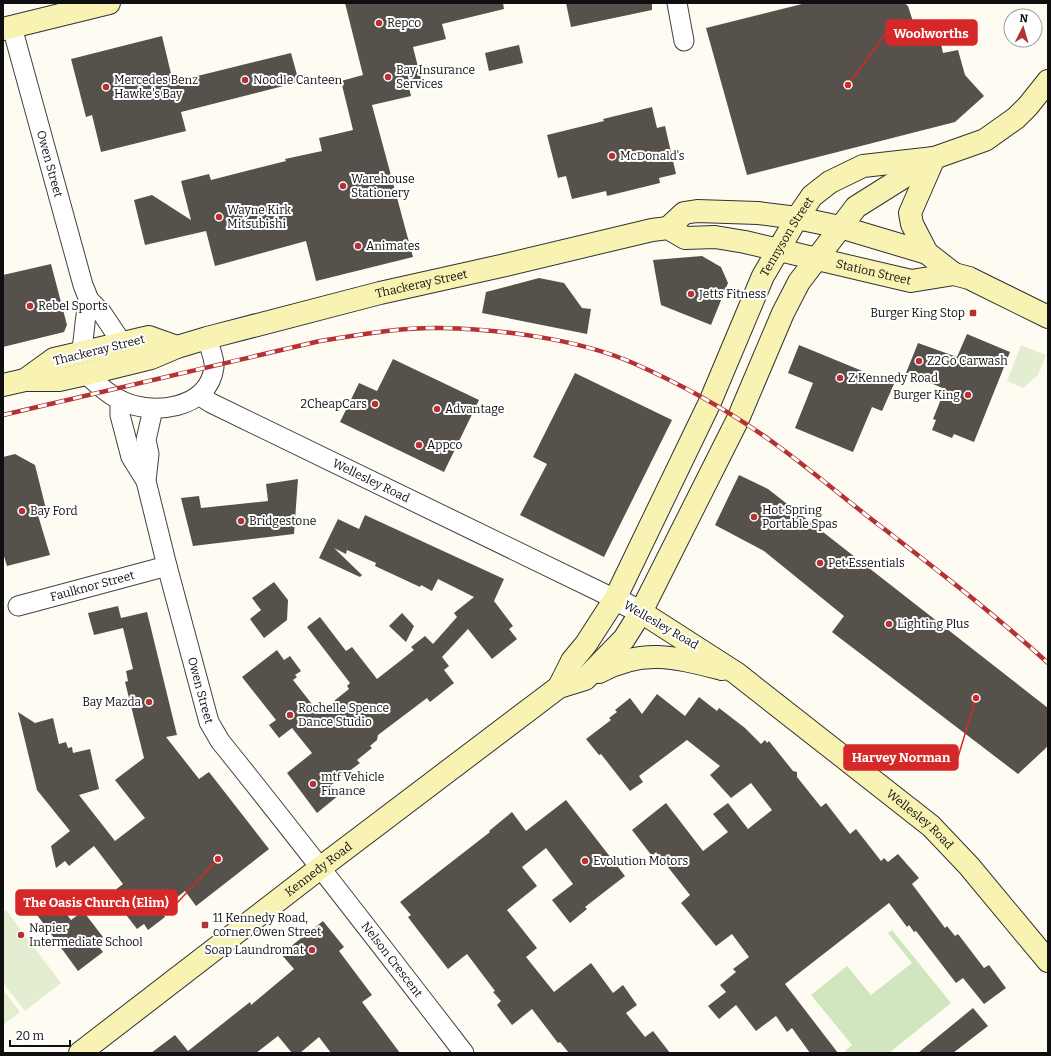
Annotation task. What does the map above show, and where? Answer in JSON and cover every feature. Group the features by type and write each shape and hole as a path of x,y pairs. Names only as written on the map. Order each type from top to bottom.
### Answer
{"main road":[{"path":"8,28 109,3"},
{"name":"Tennyson Street","path":"615,599 660,508 678,465 710,402 744,317 763,276 796,218 812,196 830,182 863,166 934,158 978,143 996,133 1016,118 1028,106 1048,81"},
{"path":"927,253 912,224 910,213 934,158"},
{"name":"Tennyson Street","path":"641,612 738,419 783,313 799,282 856,207 934,158"},
{"path":"817,258 715,237 685,238 668,228 684,213 697,211 745,212 796,218 840,227"},
{"name":"Station Street","path":"840,227 927,253 954,274 969,278 1048,317"},
{"name":"Thackeray Street","path":"3,385 25,380 59,380 86,374 151,358 177,347 207,338 380,293 652,230 668,228"},
{"name":"Station Street","path":"817,258 911,281 954,274"},
{"name":"Thackeray Street","path":"25,380 54,359 149,337 177,347"},
{"path":"660,508 687,521"},
{"name":"Kennedy Road","path":"559,687 572,661 586,644 615,599"},
{"name":"Kennedy Road","path":"80,1053 320,868 559,687 585,679 624,639 641,612"},
{"name":"Wellesley Road","path":"641,612 736,673 931,826 947,840 1048,961"},
{"path":"585,679 616,662 636,657 680,659 736,673"}],"street":[{"path":"677,3 684,41"},
{"name":"Owen Street","path":"8,28 83,286 89,300 102,313 122,343"},
{"path":"81,353 85,335 85,317 89,300"},
{"path":"86,374 120,400 152,409 182,404 200,396 209,384 214,366 207,338"},
{"name":"Wellesley Road","path":"200,396 225,410 641,612"},
{"name":"Owen Street","path":"120,400 120,416 131,457 146,481 209,722 220,741 308,849 320,868"},
{"name":"Owen Street","path":"146,481 149,454 146,440 152,409"},
{"name":"Faulknor Street","path":"18,606 167,566"},
{"name":"Nelson Crescent","path":"320,868 464,1053"}],"green space":[{"path":"1021,345 1046,355 1038,375 1023,388 1007,381"},
{"path":"6,910 61,983 25,1011 3,983 3,912"},
{"path":"892,930 951,1003 889,1053 847,1053 845,1051 852,1045 811,995 847,966 871,995 912,963 888,933"},
{"path":"3,990 20,1012 3,1025"}],"building":[{"path":"345,3 503,3 504,9 442,24 446,39 413,47 421,79 408,83 411,96 372,105 413,257 316,281 306,241 215,266 206,231 145,245 134,200 152,195 191,220 181,181 209,174 211,180 286,161 285,159 322,151 319,138 353,130 341,81 363,75"},
{"path":"566,3 652,3 652,10 571,27"},
{"path":"806,3 904,3 908,6 916,31 937,25 943,53 958,50 965,75 984,96 955,122 747,175 706,28"},
{"path":"162,36 173,82 291,53 299,82 181,112 186,131 101,152 92,115 86,117 71,59"},
{"path":"519,45 523,63 489,71 485,53"},
{"name":"McDonald's","path":"652,107 657,128 665,126 676,174 659,178 660,183 607,196 606,191 572,199 566,176 558,178 547,135"},
{"name":"Jetts Fitness","path":"702,256 721,267 728,283 711,325 661,305 653,260"},
{"name":"Rebel Sports","path":"51,264 67,325 64,332 3,347 3,275"},
{"path":"539,278 564,283 582,308 591,309 587,334 482,313 486,292"},
{"name":"Burger King","path":"967,334 1010,352 974,442 954,434 952,438 932,430 936,420 933,419 945,389 906,373 918,343 957,357"},
{"name":"Z Kennedy Road","path":"799,345 894,384 882,411 872,407 853,452 795,428 813,383 788,373"},
{"path":"393,359 479,400 444,472 340,422 359,383 377,391"},
{"path":"575,373 672,420 604,557 520,515 547,464 533,457"},
{"name":"Bay Ford","path":"15,454 35,465 46,509 37,512 50,555 7,566 3,553 3,457"},
{"path":"739,475 768,489 1048,708 1048,745 1046,748 1018,774 832,632 844,616 764,551 715,525"},
{"name":"Bridgestone","path":"298,479 294,534 193,546 181,498 199,496 201,508 268,501 266,484"},
{"path":"365,515 504,579 494,601 513,626 509,629 517,639 492,659 468,629 442,657 449,666 444,670 454,683 430,702 427,698 378,735 377,740 370,746 372,748 357,760 360,763 331,785 339,795 317,813 287,773 312,753 292,728 279,738 269,725 276,720 242,677 277,650 284,660 290,656 301,671 295,675 297,677 293,680 319,713 349,689 347,686 350,683 307,627 320,617 346,651 352,647 377,679 414,650 411,647 425,636 433,644 457,617 454,613 474,597 438,579 432,591 421,585 420,587 375,566 376,563 347,550 346,554 334,548 362,575 360,577 319,558 338,519 359,529"},
{"path":"274,582 288,600 287,620 264,638 250,619 261,610 252,598"},
{"path":"118,606 121,618 147,612 177,735 166,737 199,779 209,772 269,849 196,906 185,891 161,910 165,917 148,930 144,924 137,929 110,894 123,884 94,846 69,866 65,861 56,868 51,846 70,831 37,790 18,712 35,723 53,718 59,744 66,742 68,748 72,747 73,753 90,749 99,789 79,795 115,841 145,818 115,780 144,758 125,682 128,681 126,671 133,669 123,628 94,635 88,613"},
{"path":"402,613 414,626 406,642 389,626"},
{"path":"657,694 685,716 699,697 717,711 719,708 745,728 761,744 765,740 767,743 769,741 793,771 797,772 797,777 821,807 826,803 850,834 856,829 881,861 884,858 888,862 898,854 919,878 912,884 945,928 947,926 955,936 958,934 984,968 989,965 1006,988 984,1004 963,978 956,983 916,931 914,932 909,925 907,927 889,903 785,984 838,1053 810,1053 792,1028 787,1032 776,1016 756,1031 736,1005 719,1019 708,1006 726,992 720,985 736,972 733,969 749,957 732,934 716,946 681,903 690,895 656,852 652,856 632,830 666,803 703,851 728,832 713,814 728,803 748,829 772,810 751,783 731,798 710,775 720,766 687,740 639,776 643,782 630,791 601,754 599,755 586,739 611,720 609,718 617,712 615,710 630,698 642,714"},
{"path":"566,800 625,876 585,907 587,909 570,923 552,900 573,884 546,848 522,867 537,886 507,910 537,948 526,957 554,992 591,963 613,993 623,985 637,1005 626,1013 645,1037 653,1031 670,1053 569,1053 560,1042 558,1043 532,1009 512,1025 497,1005 501,1001 493,992 495,991 467,954 448,969 408,917 411,915 400,902 490,832 489,831 512,812 526,831"},
{"path":"57,902 71,920 83,911 103,937 96,943 103,952 78,971 32,908"},
{"path":"323,921 344,947 339,951 372,995 362,1002 400,1053 331,1053 319,1037 300,1053 292,1053 278,1036 256,1053 151,1053 175,1035 188,1051 250,1002 251,1005 294,969 281,954"},
{"path":"973,1008 988,1026 953,1053 918,1053"}],"railway":[{"path":"3,415 320,341 380,332 425,328 463,329 513,333 564,342 588,348 633,363 689,390 743,422 778,446 936,569 982,606 1048,663"}],"place":[{"name":"Repco","path":"379,23"},
{"name":"Bay Insurance Services","path":"388,77"},
{"name":"Noodle Canteen","path":"245,80"},
{"name":"Woolworths","path":"848,85"},
{"name":"Mercedes Benz Hawke's Bay","path":"106,87"},
{"name":"McDonald's","path":"612,156"},
{"name":"Warehouse Stationery","path":"343,186"},
{"name":"Wayne Kirk Mitsubishi","path":"219,217"},
{"name":"Animates","path":"358,246"},
{"name":"Jetts Fitness","path":"691,294"},
{"name":"Rebel Sports","path":"30,306"},
{"name":"Burger King Stop","path":"973,313"},
{"name":"Z2Go Carwash","path":"919,361"},
{"name":"Z Kennedy Road","path":"840,378"},
{"name":"Burger King","path":"968,395"},
{"name":"2CheapCars","path":"375,404"},
{"name":"Advantage","path":"437,409"},
{"name":"Appco","path":"419,445"},
{"name":"Bay Ford","path":"22,511"},
{"name":"Hot Spring Portable Spas","path":"754,517"},
{"name":"Bridgestone","path":"241,521"},
{"name":"Pet Essentials","path":"820,563"},
{"name":"Lighting Plus","path":"889,624"},
{"name":"Harvey Norman","path":"976,698"},
{"name":"Bay Mazda","path":"149,702"},
{"name":"Rochelle Spence Dance Studio","path":"290,715"},
{"name":"mtf Vehicle Finance","path":"313,784"},
{"name":"The Oasis Church (Elim)","path":"218,859"},
{"name":"Evolution Motors","path":"585,861"},
{"name":"11 Kennedy Road, corner Owen Street","path":"205,925"},
{"name":"Napier Intermediate School","path":"21,935"},
{"name":"Soap Laundromat","path":"312,950"}]}
